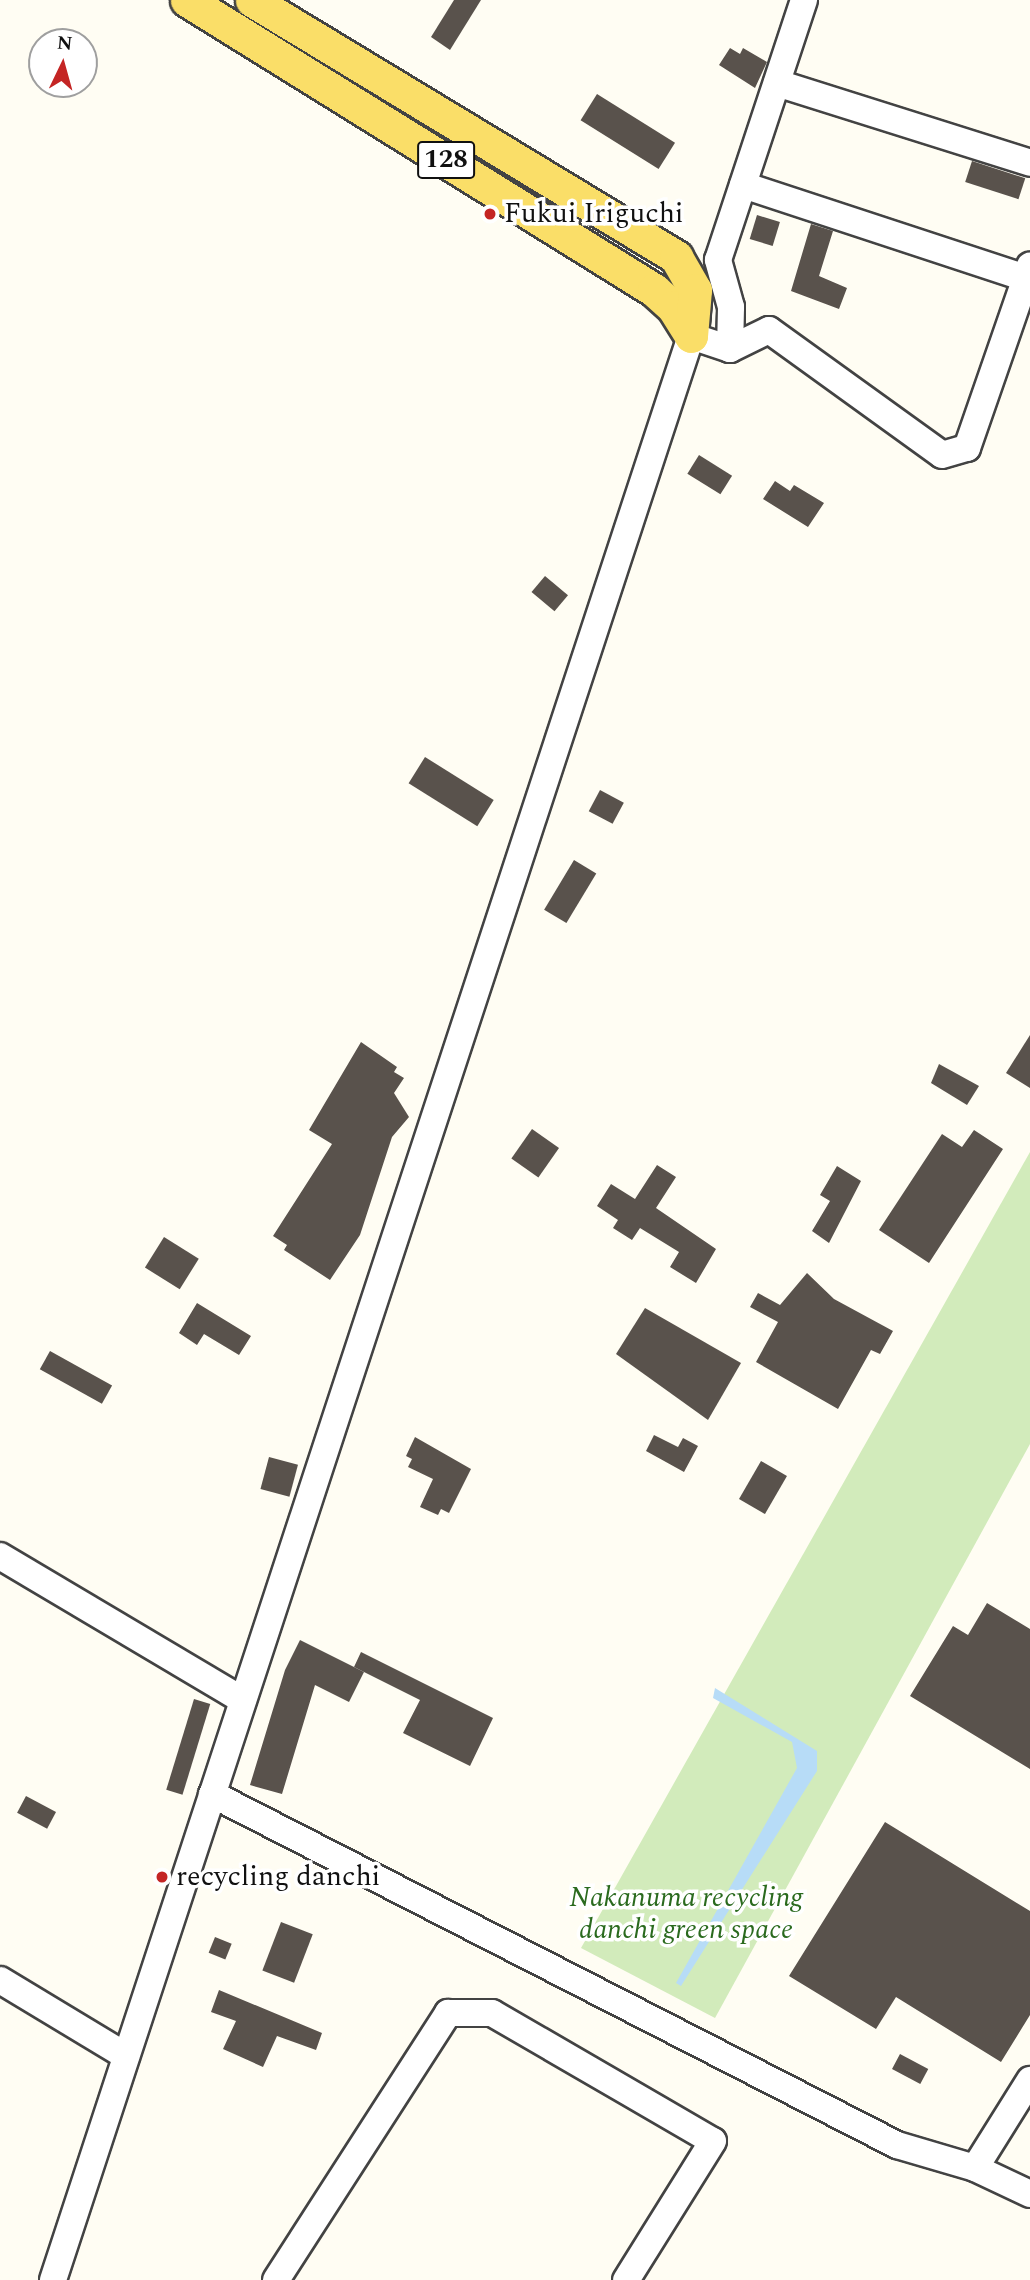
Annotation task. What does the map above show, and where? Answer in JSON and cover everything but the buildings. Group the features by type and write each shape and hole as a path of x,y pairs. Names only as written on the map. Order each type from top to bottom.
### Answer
{"main road":[{"name":"128","path":"187,0 654,290 673,307 691,336"},
{"name":"128","path":"252,0 676,257 695,290 691,336"}],"street":[{"path":"730,349 731,307 718,260 804,0"},
{"path":"777,83 1030,163"},
{"path":"53,2280 691,336 730,349 769,330 942,455 967,448 1028,272 743,185"},
{"path":"0,1556 243,1700"},
{"path":"212,1794 897,2145 975,2168 1030,2194"},
{"path":"0,1980 126,2056"},
{"path":"276,2280 448,2013 492,2013 713,2141 626,2280"},
{"path":"975,2168 1030,2080"}],"green space":[{"name":"Nakanuma recycling danchi green space","path":"1030,1152 1030,1444 715,2018 581,1948"}],"water":[{"path":"715,1688 817,1751 817,1771 681,1986 676,1983 797,1768 792,1742 713,1698"}],"place":[{"name":"Fukui Iriguchi","path":"490,214"},
{"name":"recycling danchi","path":"162,1877"}]}
